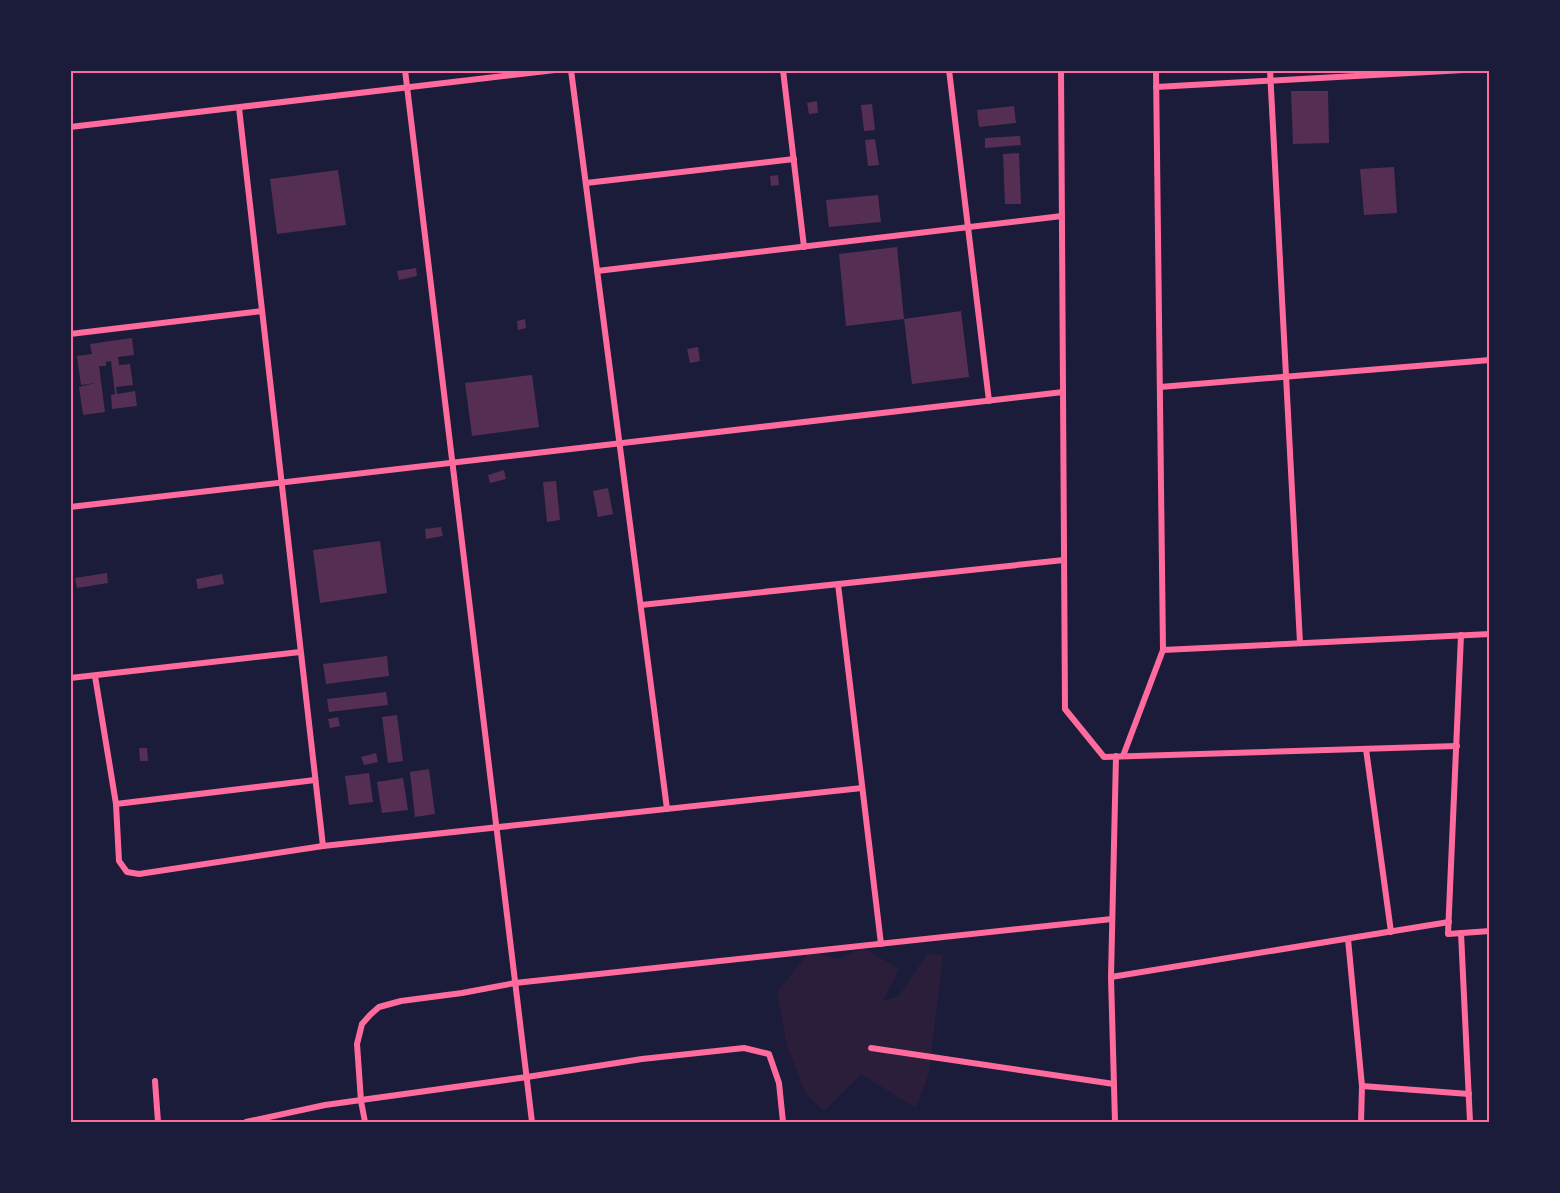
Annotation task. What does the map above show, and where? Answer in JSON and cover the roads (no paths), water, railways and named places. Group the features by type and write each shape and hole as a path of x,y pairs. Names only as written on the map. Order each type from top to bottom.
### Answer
{"street":[{"path":"405,70 532,1122"},
{"path":"70,127 555,70"},
{"path":"571,70 667,809"},
{"path":"783,70 804,247"},
{"path":"949,70 989,401"},
{"path":"1061,70 1065,709 1104,757 1456,746"},
{"path":"1115,1122 1111,977 1119,756 1163,650 1156,70"},
{"path":"1270,70 1300,643"},
{"path":"1156,87 1464,70"},
{"path":"239,108 323,846"},
{"path":"586,183 794,159"},
{"path":"597,272 1062,216"},
{"path":"70,334 262,311"},
{"path":"1160,387 1490,360"},
{"path":"70,507 1063,392"},
{"path":"640,605 1064,560"},
{"path":"838,584 881,944"},
{"path":"1163,650 1490,634"},
{"path":"1461,635 1448,934 1490,931"},
{"path":"70,678 300,652"},
{"path":"95,676 116,804 119,861 127,872 139,874 323,846 862,788"},
{"path":"1366,749 1391,932"},
{"path":"116,804 315,780"},
{"path":"365,1122 361,1101 357,1044 362,1024 379,1007 401,1001 515,983 1112,919"},
{"path":"1111,977 1449,922"},
{"path":"1461,933 1470,1122"},
{"path":"1348,939 1362,1086 1361,1122"},
{"path":"246,1122 284,1115 305,1108 642,1059 744,1048 769,1054 779,1083 783,1122"},
{"path":"871,1048 1114,1084"},
{"path":"155,1081 158,1122"},
{"path":"1362,1086 1469,1094"}]}
